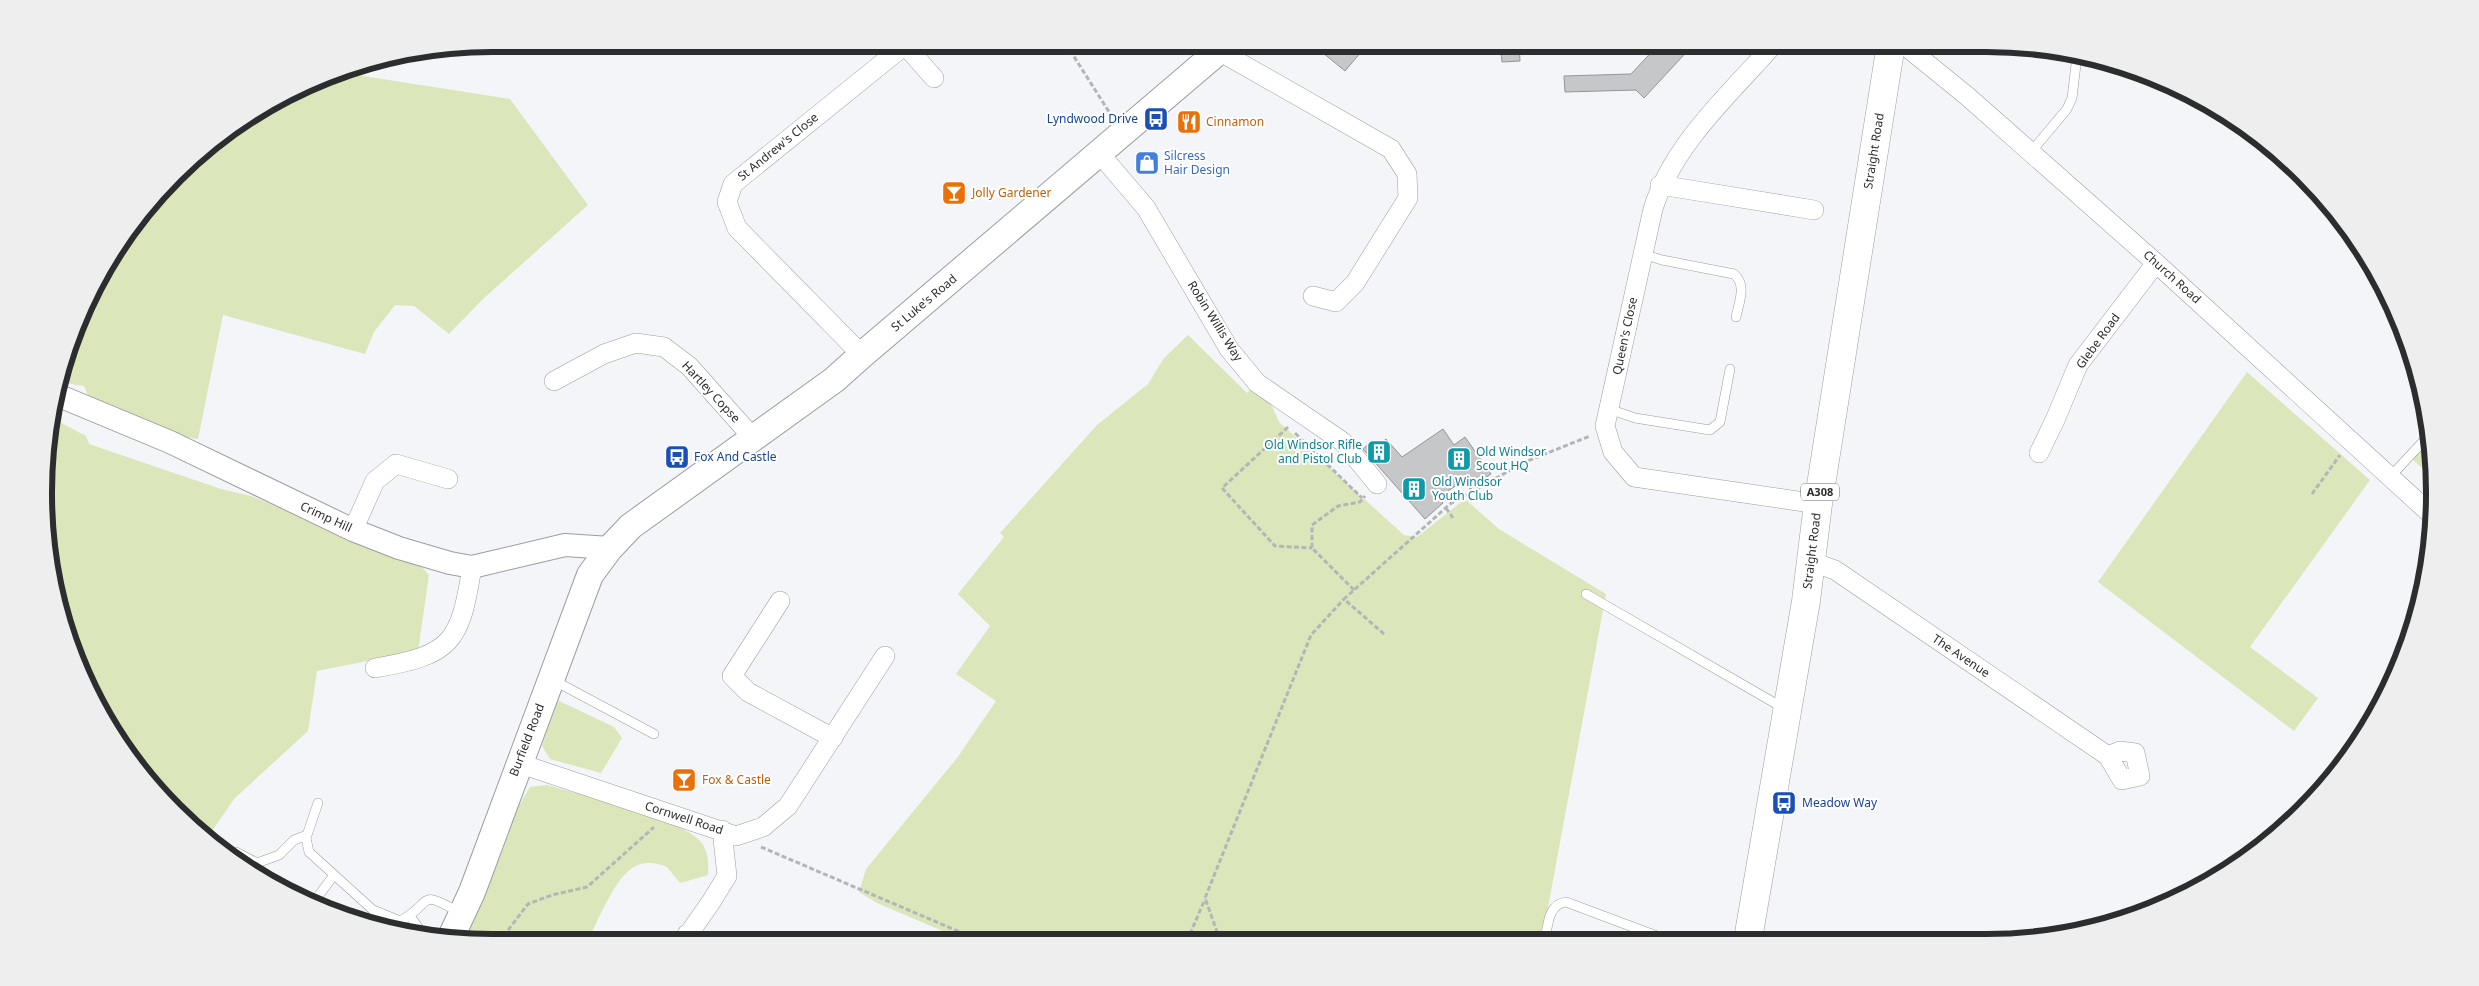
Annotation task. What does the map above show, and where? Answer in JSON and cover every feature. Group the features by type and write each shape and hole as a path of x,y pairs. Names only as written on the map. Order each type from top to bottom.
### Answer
{"main road":[{"name":"St Luke's Road","path":"610,548 631,526 834,380 1217,52"},
{"name":"Straight Road","path":"1749,934 1812,562 1818,504 1890,52"},
{"name":"Burfield Road","path":"456,925 472,892 518,763 590,575 610,548"}],"street":[{"name":"St Andrew's Close","path":"862,355 737,228 727,202 733,184 894,52"},
{"path":"911,52 934,78"},
{"path":"1231,52 1391,149 1407,174 1408,198 1356,284 1336,302 1313,296"},
{"name":"Queen's Close","path":"1767,52 1692,136 1660,185 1643,254 1606,430 1613,452 1634,477 1818,504"},
{"name":"Church Road","path":"1914,52 1927,61 2156,262 2426,510"},
{"name":"Robin Willis Way","path":"1100,154 1146,208 1229,349 1257,383 1343,442 1377,484"},
{"path":"1660,185 1814,210"},
{"name":"Glebe Road","path":"2039,453 2078,365 2156,262"},
{"name":"Hartley Copse","path":"554,381 604,354 636,343 664,347 688,366 754,439"},
{"name":"Crimp Hill","path":"63,398 170,442 353,530 399,548 472,567 565,545 610,548"},
{"path":"353,530 375,481 396,464 448,479"},
{"name":"The Avenue","path":"1812,562 1836,570 2108,756"},
{"path":"375,668 424,658 441,648 457,631 466,605 472,567"},
{"path":"780,601 732,676 748,692 833,738"},
{"name":"Cornwell Road","path":"518,763 729,833 763,826 788,806 885,656"},
{"path":"688,934 712,902 727,876 729,833"}],"lane":[{"path":"2031,152 2067,109 2072,98 2076,62"},
{"path":"1643,254 1734,274 1740,280 1742,288 1736,317"},
{"path":"1609,409 1635,418 1710,430 1720,422 1730,369"},
{"path":"2390,477 2424,441"},
{"path":"1586,594 1786,710"},
{"path":"550,679 654,734"},
{"path":"318,803 307,835 306,846 309,852 373,910 400,921 410,916 425,900 432,899 456,925"},
{"path":"245,857 257,863 279,855 294,840 307,835"},
{"path":"319,895 334,875"},
{"path":"1547,934 1554,907 1559,903 1566,902 1652,934"},
{"path":"410,916 418,927"}],"path":[{"path":"1071,52 1122,134"},
{"path":"1282,420 1363,499"},
{"path":"1288,427 1222,488 1275,546 1312,548 1354,590"},
{"path":"1190,934 1311,635 1344,599 1446,508 1525,462 1606,430"},
{"path":"2312,494 2351,441"},
{"path":"1312,548 1312,525 1338,506 1360,502 1377,484"},
{"path":"1446,508 1453,518"},
{"path":"1344,599 1384,634"},
{"path":"505,934 528,904 552,895 587,887 644,834 673,814"},
{"path":"729,833 965,934"},
{"path":"1205,898 1218,934"}],"green space":[{"path":"355,75 510,99 588,205 483,299 449,334 414,306 395,305 374,332 365,354 223,315 198,439 178,436 90,400 84,386 67,383 86,324 98,298 127,248 162,203 203,162 248,127 298,98 351,76"},
{"path":"1188,335 1247,393 1256,383 1266,393 1279,422 1404,535 1417,537 1465,499 1499,529 1606,594 1543,934 950,934 877,903 859,892 866,869 957,758 996,701 956,674 990,626 958,594 1004,537 1000,533 1097,425 1148,384 1164,358"},
{"path":"2247,372 2370,480 2250,647 2318,698 2294,731 2098,582"},
{"path":"59,421 86,436 89,444 221,489 251,496 419,564 429,575 418,651 317,671 308,731 234,799 212,831 182,804 144,761 127,738 98,688 76,635 61,579 56,550 52,493 53,464"},
{"path":"2424,446 2426,472 2412,459"},
{"path":"555,699 614,727 622,738 601,773 550,759 542,746"},
{"path":"547,785 629,808 673,824 690,833 701,842 707,853 708,875 680,883 667,867 651,863 643,863 636,866 628,871 614,889 591,934 465,933 503,849 515,812 530,787"}],"building":[{"path":"1322,52 1361,52 1345,71"},
{"path":"1501,52 1519,52 1520,61 1502,62"},
{"path":"1652,52 1687,52 1644,98 1636,90 1565,92 1564,76 1631,74"},
{"path":"1443,429 1454,445 1465,437 1491,474 1470,489 1464,480 1438,498 1443,503 1425,519 1363,449 1372,441 1377,447 1386,439 1402,457"}],"place":[{"name":"Lyndwood Drive","path":"1156,119"},
{"name":"Cinnamon","path":"1189,122"},
{"name":"Silcress Hair Design","path":"1147,163"},
{"name":"Jolly Gardener","path":"954,193"},
{"name":"Old Windsor Rifle and Pistol Club","path":"1379,452"},
{"name":"Fox And Castle","path":"677,457"},
{"name":"Old Windsor Scout HQ","path":"1459,459"},
{"name":"Old Windsor Youth Club","path":"1414,489"},
{"name":"Fox & Castle","path":"684,780"},
{"name":"Meadow Way","path":"1784,803"}]}
